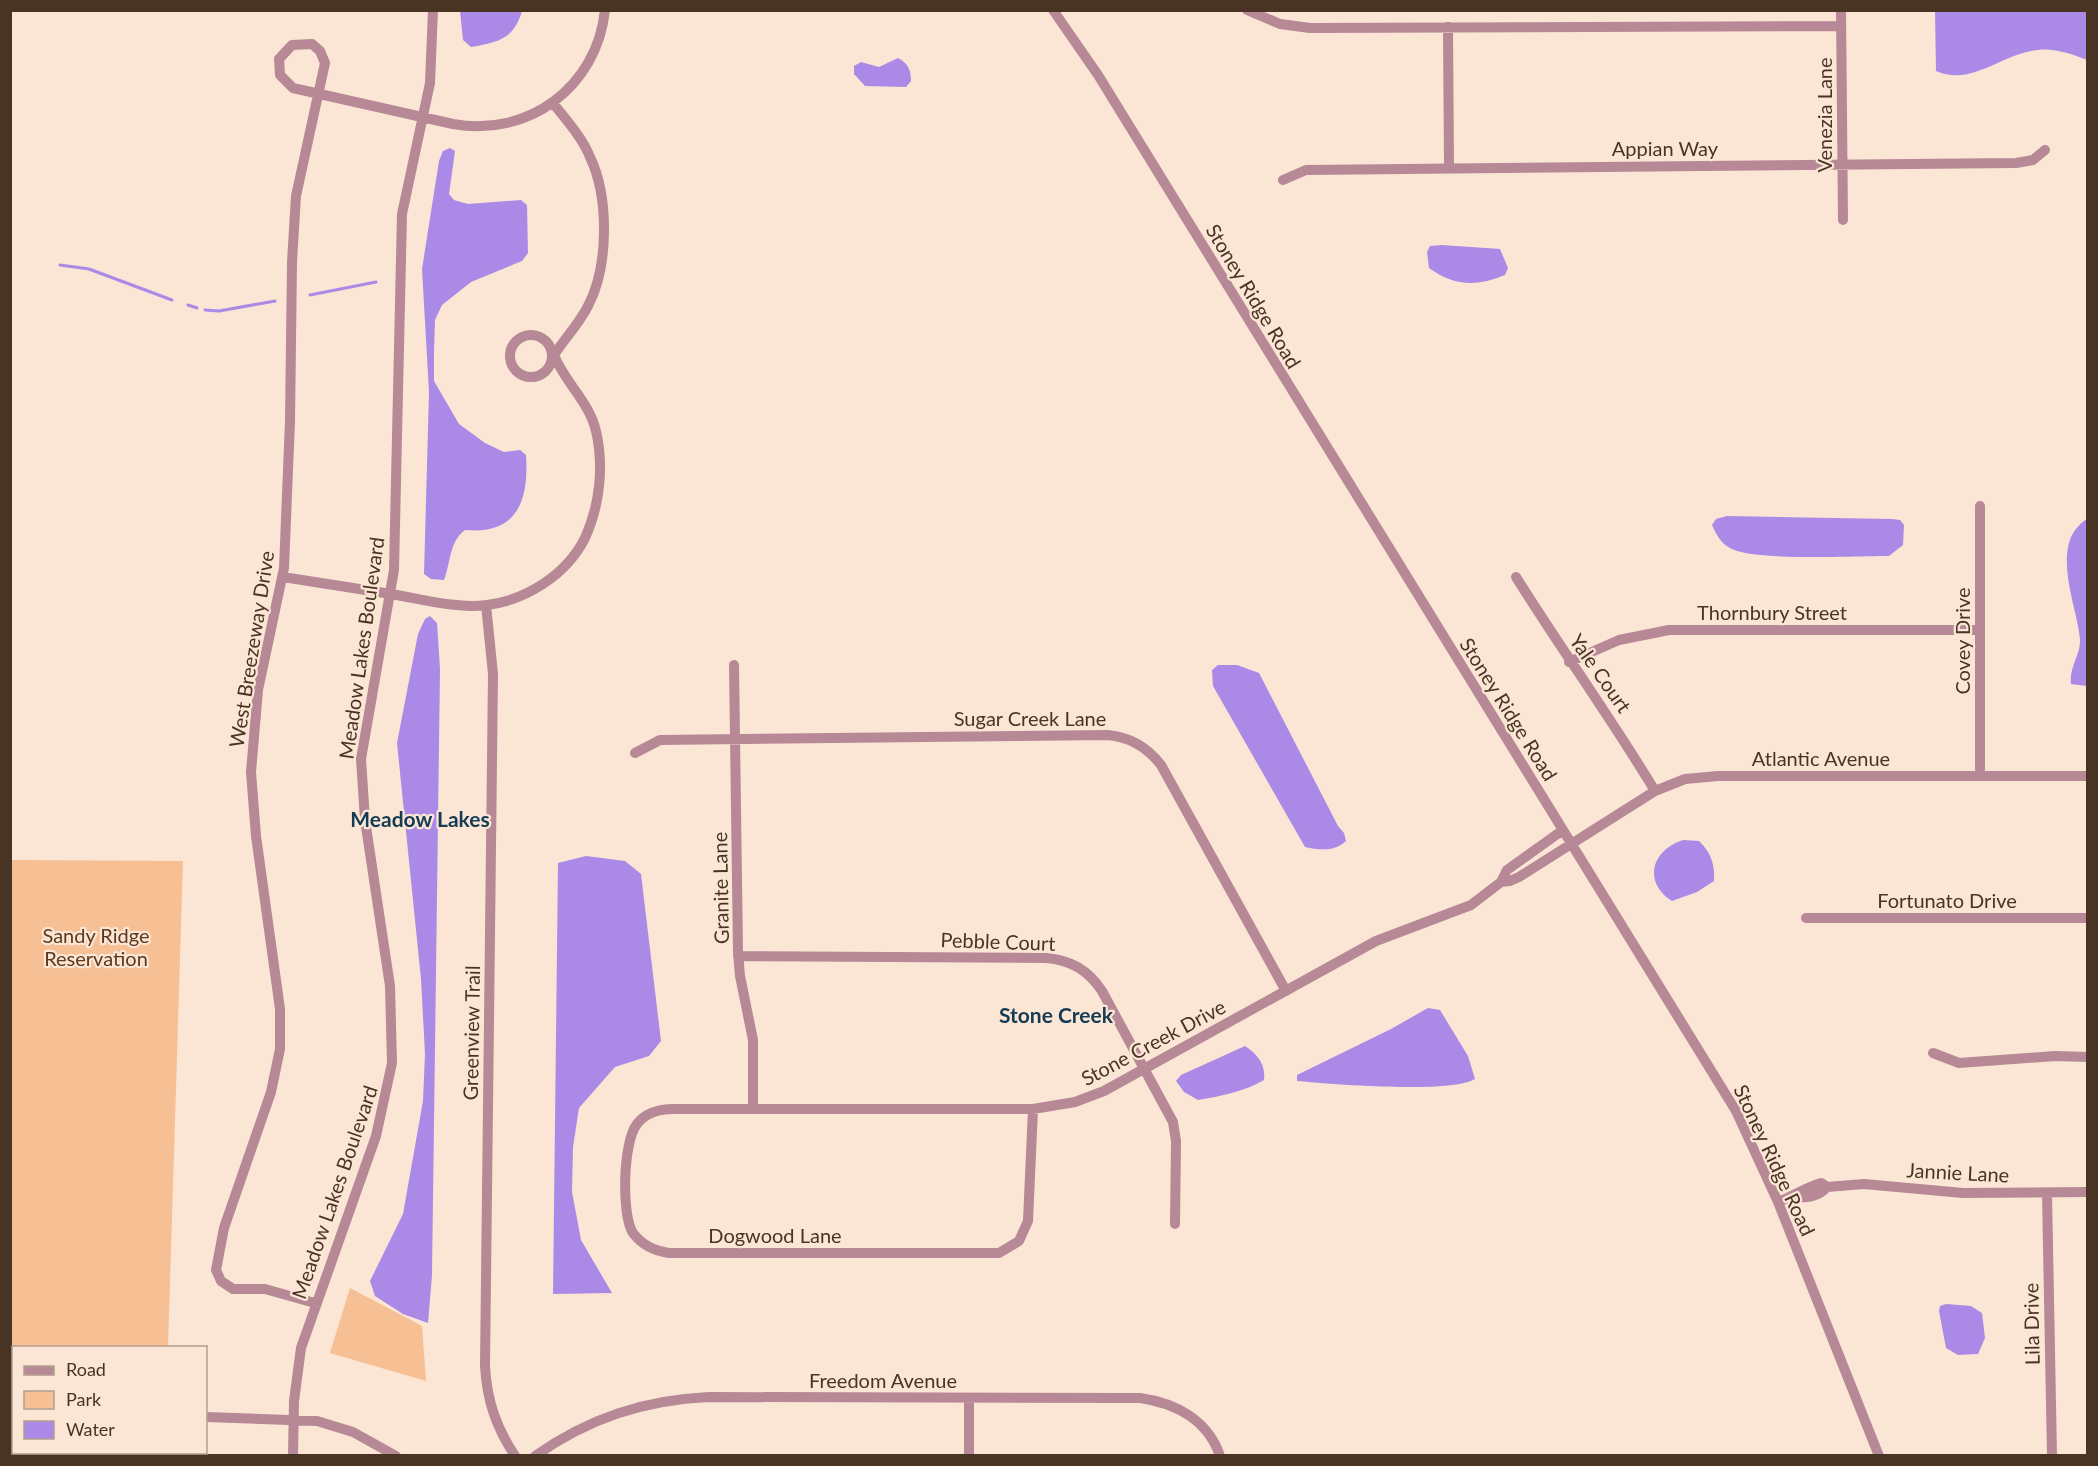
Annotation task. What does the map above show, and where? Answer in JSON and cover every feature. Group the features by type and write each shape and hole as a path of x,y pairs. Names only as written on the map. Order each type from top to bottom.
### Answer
{"street":[{"name":"Meadow Lakes Boulevard","path":"293,1455 293,1418 302,1348 315,1303 376,1136 392,1062 391,993 365,820 361,759 365,723 390,594 394,560 402,214 431,70 433,10"},
{"name":"West Breezeway Drive","path":"315,1303 265,1289 233,1289 221,1281 216,1270 224,1228 266,1109 279,1049 280,1009 256,836 251,772 258,690 283,577 290,421 294,212 300,171 320,94 325,63 320,51 307,43 287,47 278,64 283,81 294,88 320,94 423,117 461,126 493,126 526,117 554,103 568,91 589,63 602,28 605,10"},
{"name":"Stoney Ridge Road","path":"1053,10 1098,75 1736,1111 1778,1202 1879,1455"},
{"path":"1247,10 1280,24 1298,27 1841,26"},
{"name":"Venezia Lane","path":"1841,10 1843,220"},
{"path":"1448,27 1449,168"},
{"path":"283,577 455,604 486,605 524,594 563,568 583,542 596,509 599,456 596,430 582,398 554,355 544,340 526,336 511,348 510,361 520,374 536,377 545,372 554,355 584,313 595,290 602,254 603,205 599,181 590,154 554,103"},
{"name":"Appian Way","path":"1283,180 1306,170 2016,163 2033,160 2045,150"},
{"name":"Covey Drive","path":"1980,506 1980,776"},
{"name":"Yale Court","path":"1516,577 1569,662 1618,729 1655,791"},
{"name":"Greenview Trail","path":"486,605 493,685 486,1383 494,1419 515,1455"},
{"name":"Thornbury Street","path":"1569,662 1619,640 1669,630 1980,630"},
{"name":"Granite Lane","path":"734,665 738,956 753,1040 753,1108"},
{"name":"Sugar Creek Lane","path":"634,753 660,740 1108,735 1131,740 1149,752 1165,772 1286,991"},
{"name":"Atlantic Avenue","path":"1571,843 1655,791 1680,781 1705,776 2088,776"},
{"name":"Stone Creek Drive","path":"753,1108 1033,1109 1087,1098 1376,942 1471,905 1501,882 1507,870 1563,830"},
{"name":"Stone Creek Drive","path":"1501,882 1510,881 1571,843"},
{"name":"Fortunato Drive","path":"1806,918 2088,918"},
{"name":"Pebble Court","path":"738,956 1046,958 1063,960 1079,967 1096,982 1175,1128 1175,1224"},
{"path":"1933,1053 1959,1063 2048,1057 2088,1057"},
{"name":"Dogwood Lane","path":"753,1108 663,1109 648,1113 636,1124 628,1146 627,1211 631,1229 640,1241 657,1251 669,1253 999,1252 1019,1241 1028,1221 1033,1109"},
{"name":"Jannie Lane","path":"1778,1202 1793,1196 1802,1198 1822,1193 1827,1187 1854,1184 1949,1192 2088,1192"},
{"name":"Lila Drive","path":"2047,1193 2052,1455"},
{"path":"969,1398 969,1455"},
{"name":"Freedom Avenue","path":"535,1455 568,1433 614,1413 678,1399 969,1398 1152,1400 1173,1406 1200,1423 1214,1442 1220,1455"},
{"path":"207,1417 293,1418 345,1428 396,1455"}],"green space":[{"name":"Sandy Ridge Reservation","path":"11,860 183,861 168,1346 12,1346 12,1454 166,1455 11,1455"},
{"path":"350,1288 422,1326 426,1381 330,1353"}],"water":[{"path":"460,10 522,11 514,28 504,38 471,47 463,40"},
{"path":"1935,11 2087,11 2087,60 2057,51 2038,50 2025,52 1987,68 1962,75 1949,75 1936,71"},
{"path":"898,58 910,70 911,81 906,87 865,86 854,74 854,66 861,62 879,67"},
{"path":"450,148 455,151 449,194 454,200 468,204 521,200 527,205 528,253 522,261 471,282 442,305 435,320 434,381 459,424 485,443 504,452 520,450 526,455 526,472 522,500 516,512 508,521 497,527 465,530 453,546 444,580 431,579 424,574 429,392 422,269 439,161 443,151"},
{"path":"1430,246 1500,249 1508,268 1505,275 1484,282 1466,283 1447,278 1429,268 1427,252"},
{"path":"1727,516 1900,520 1904,525 1903,545 1889,556 1831,557 1745,553 1725,545 1712,525 1716,519"},
{"path":"2087,519 2088,686 2071,684 2080,639 2067,559 2069,543 2075,530"},
{"path":"430,616 437,623 440,669 432,1275 428,1323 403,1314 375,1296 370,1281 403,1214 423,1101 425,1054 421,979 397,743 418,634 425,619"},
{"path":"1218,665 1237,665 1259,673 1338,826 1344,833 1346,841 1341,845 1327,849 1305,847 1213,686 1212,670"},
{"path":"1683,840 1699,841 1707,850 1713,864 1714,881 1697,892 1672,901 1657,885 1654,876 1655,867 1664,851"},
{"path":"586,856 625,861 641,874 661,1041 649,1056 615,1067 579,1108 573,1147 572,1192 581,1240 612,1293 553,1294 558,863"},
{"path":"1428,1008 1440,1010 1468,1056 1475,1079 1462,1084 1417,1087 1297,1081 1297,1075 1391,1029"},
{"path":"1245,1046 1257,1056 1262,1064 1264,1080 1232,1093 1198,1100 1184,1092 1176,1081 1181,1075"},
{"path":"1946,1304 1971,1306 1982,1313 1985,1338 1978,1354 1958,1355 1946,1348 1939,1311 1940,1306"}],"waterway":[{"path":"60,265 89,269 172,300"},
{"path":"310,295 376,282"},
{"path":"205,310 219,311 275,301"},
{"path":"188,305 197,308"}],"district":[{"name":"Meadow Lakes","path":"420,818"},
{"name":"Stone Creek","path":"1056,1014"}]}
